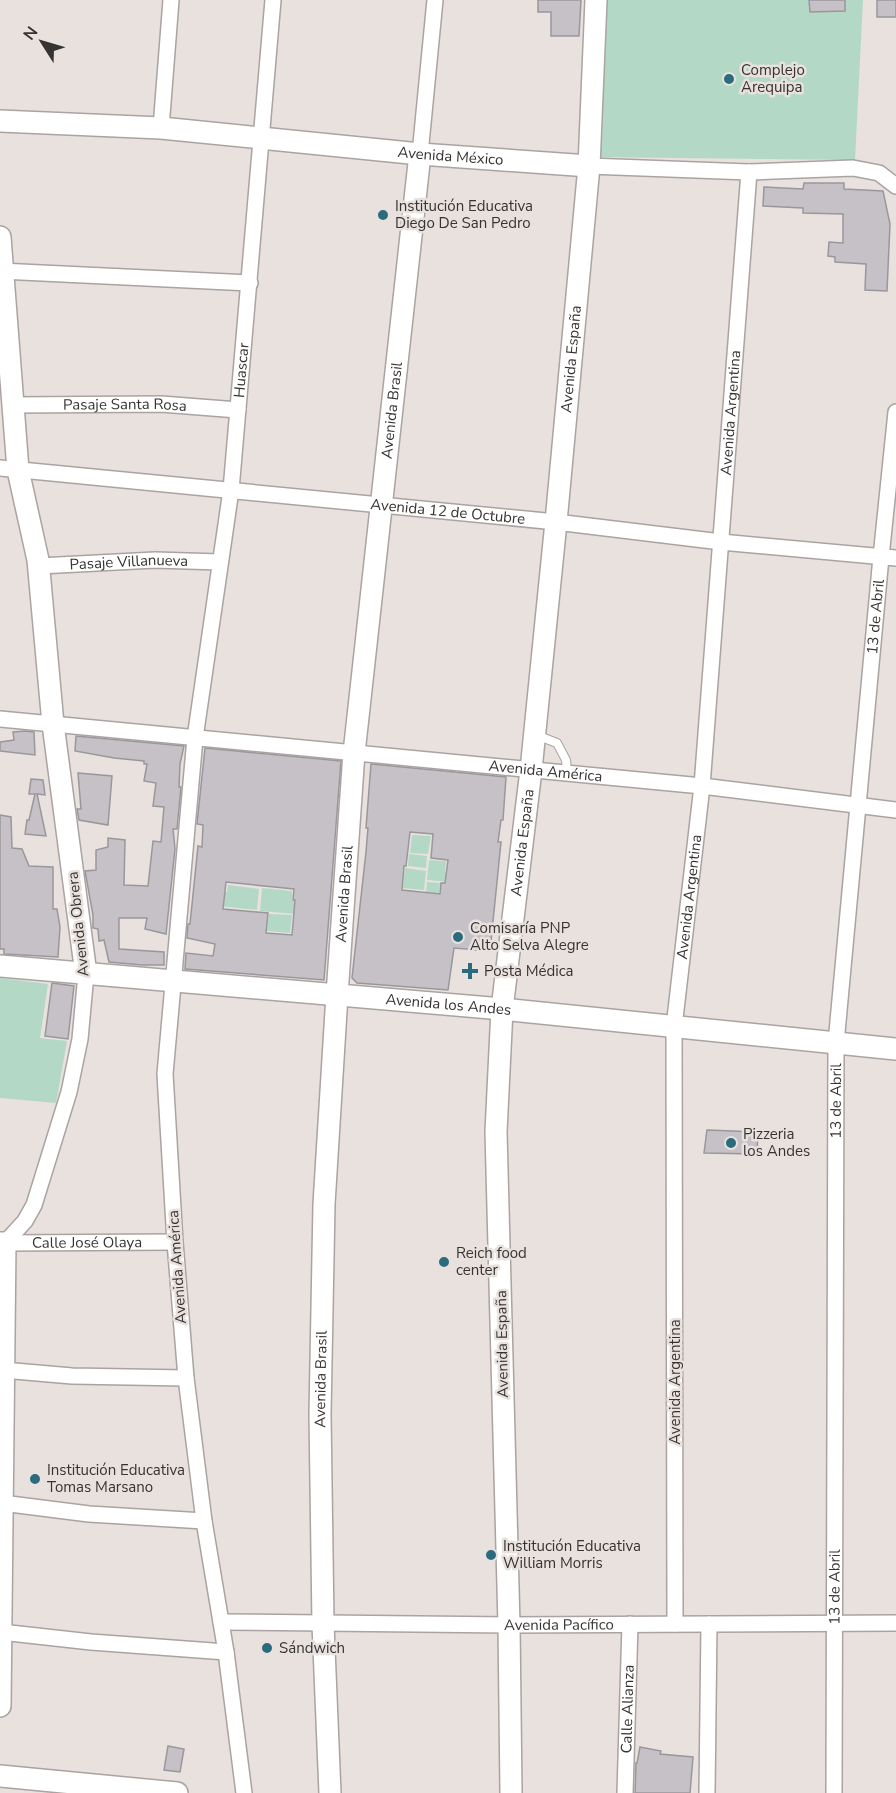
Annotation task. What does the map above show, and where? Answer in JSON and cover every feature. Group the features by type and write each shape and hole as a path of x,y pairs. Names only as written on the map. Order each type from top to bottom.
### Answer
{"street":[{"path":"161,128 171,0"},
{"name":"Huascar","path":"195,738 231,490 273,0"},
{"name":"Avenida Brasil","path":"330,1793 323,1623 320,1414 324,1216 354,753 435,0"},
{"name":"Avenida España","path":"511,1793 509,1625 496,1132 502,1009 531,770 589,166 596,0"},
{"name":"Avenida México","path":"0,121 161,128 420,154 589,166 749,172 853,168 879,173 896,185"},
{"name":"Avenida Argentina","path":"675,1624 674,1027 702,786 749,172"},
{"name":"Avenida Obrera","path":"0,237 13,405 9,469 39,566 53,724 86,974 80,1039 69,1092 34,1205 25,1221 2,1243"},
{"path":"1,271 250,283"},
{"name":"Pasaje Santa Rosa","path":"13,405 161,404 238,410"},
{"name":"13 de Abril","path":"834,1793 836,1043 858,806 889,557 896,412"},
{"name":"Avenida 12 de Octubre","path":"9,469 889,557"},
{"name":"Pasaje Villanueva","path":"39,566 155,560 220,562"},
{"name":"Avenida América","path":"0,719 702,786 896,810"},
{"name":"Avenida América","path":"195,738 165,1074 186,1378 204,1521 226,1652 244,1793"},
{"name":"Avenida los Andes","path":"0,966 502,1009 896,1049"},
{"name":"Calle José Olaya","path":"2,1243 175,1242"},
{"path":"0,1706 2,1243"},
{"path":"3,1370 72,1376 186,1378"},
{"path":"2,1503 89,1514 204,1521"},
{"name":"Avenida Pacífico","path":"221,1622 509,1625 896,1623"},
{"name":"Calle Alianza","path":"625,1793 630,1624"},
{"path":"707,1793 709,1624"},
{"path":"1,1632 91,1642 226,1652"},
{"path":"0,1776 177,1793"}],"lane":[{"path":"534,734 557,743 566,760 567,773"}],"green space":[{"name":"Complejo Arequipa","path":"604,0 863,0 855,160 595,157"},
{"path":"412,835 431,836 428,854 410,853"},
{"path":"409,854 427,856 426,868 408,866"},
{"path":"429,860 446,861 445,873 451,873 450,882 427,880"},
{"path":"405,868 426,871 424,890 403,888"},
{"path":"427,882 440,883 438,902 425,901"},
{"path":"228,885 259,889 257,910 219,906 220,892 227,892"},
{"path":"262,888 292,891 292,901 297,901 296,914 260,911"},
{"path":"269,914 292,915 290,933 267,931"},
{"path":"0,978 48,984 40,1038 67,1041 56,1103 0,1098"}],"building":[{"path":"538,0 581,0 579,36 551,36 551,12 538,12"},
{"path":"809,0 845,0 845,11 810,12"},
{"path":"877,0 896,0 896,17 877,17"},
{"path":"804,183 844,183 844,189 883,191 890,224 887,291 865,290 866,264 835,262 835,257 828,256 829,242 843,243 843,214 803,213 803,208 763,206 764,187 803,189"},
{"path":"13,732 34,732 35,755 0,751 0,742 14,740"},
{"path":"76,736 184,746 180,764 179,787 181,787 177,829 173,829 175,849 166,934 145,929 147,918 119,918 119,949 164,952 164,965 109,962 104,940 99,941 98,929 93,928 93,915 85,871 96,870 96,850 108,847 108,838 125,840 124,885 148,886 153,841 161,842 164,807 153,806 156,783 144,781 147,764 144,764 144,761 75,751"},
{"path":"205,748 341,761 324,980 185,969 186,953 213,956 215,944 187,938 198,846 202,847 203,825 197,824","holes":["226,882 294,889 292,935 266,933 268,913 223,909"]},
{"path":"371,764 506,777 503,820 501,820 498,842 501,842 490,951 454,948 448,990 357,983 352,978 366,852 368,828 366,828","holes":["410,832 433,834 431,858 448,860 445,883 441,883 440,894 402,890"]},
{"path":"78,773 112,776 108,825 79,820 77,809 81,809"},
{"path":"31,779 43,780 45,795 37,794 46,836 25,834 35,794 29,794"},
{"path":"0,815 11,817 12,848 22,849 29,866 53,867 53,909 57,909 60,927 58,957 4,954 4,949 0,949"},
{"path":"52,983 74,986 68,1039 45,1036"},
{"name":"Pizzeria los Andes","path":"707,1130 758,1132 757,1154 704,1153"},
{"path":"168,1746 184,1749 180,1772 164,1770"},
{"path":"640,1747 661,1751 660,1754 693,1757 690,1793 635,1793 636,1763"}],"place":[{"name":"Complejo Arequipa","path":"729,79"},
{"name":"Institución Educativa Diego De San Pedro","path":"383,215"},
{"name":"Comisaría PNP Alto Selva Alegre","path":"458,937"},
{"name":"Posta Médica","path":"470,971"},
{"name":"Pizzeria los Andes","path":"731,1143"},
{"name":"Reich food center","path":"444,1262"},
{"name":"Institución Educativa Tomas Marsano","path":"35,1479"},
{"name":"Institución Educativa William Morris","path":"491,1555"},
{"name":"Sándwich","path":"267,1648"}]}
